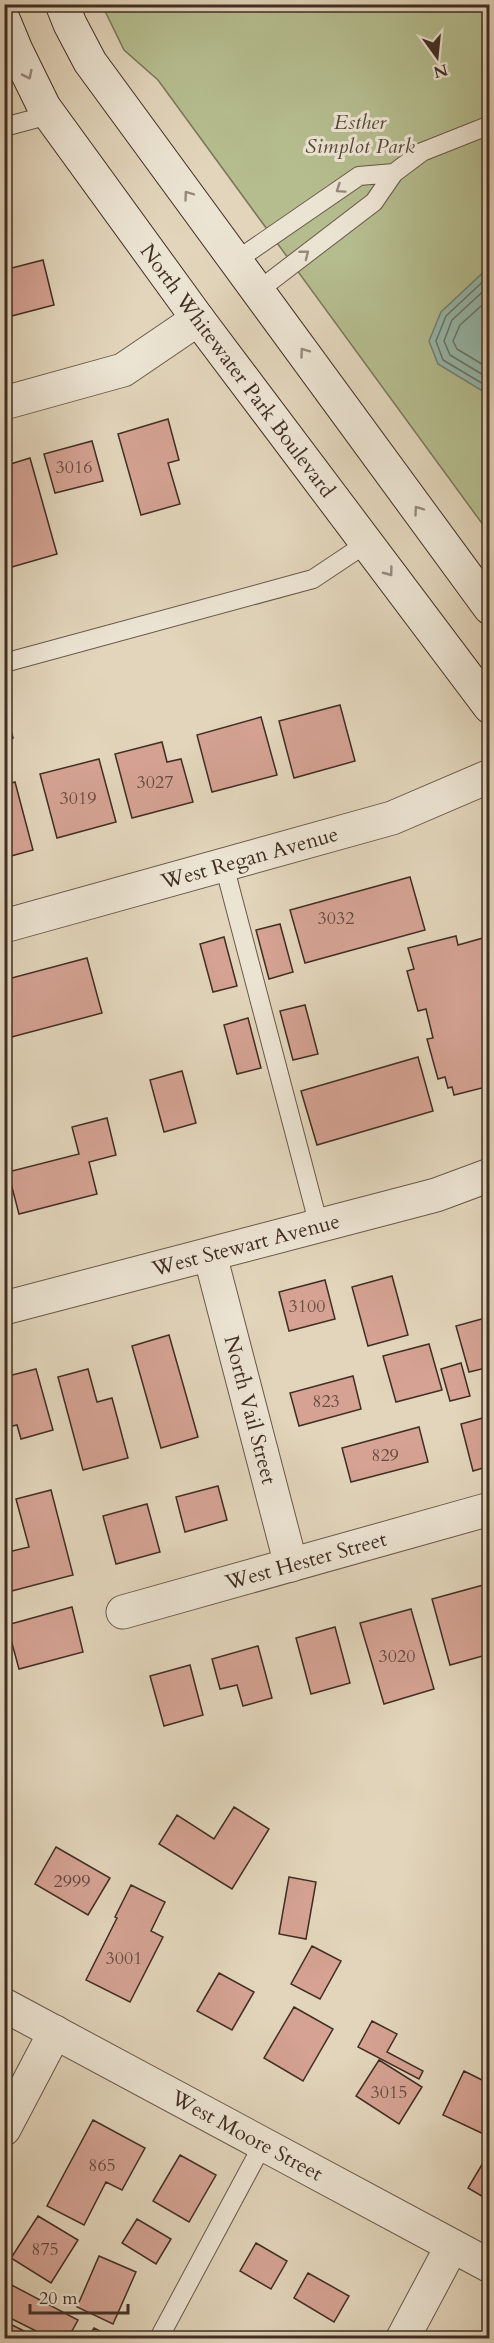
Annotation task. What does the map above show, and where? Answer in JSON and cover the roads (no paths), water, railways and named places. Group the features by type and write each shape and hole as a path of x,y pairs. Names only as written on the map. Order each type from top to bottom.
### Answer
{"street":[{"path":"62,4 90,62 259,290 489,608"},
{"name":"North Whitewater Park Boulevard","path":"4,21 49,115 198,319 489,707"},
{"path":"4,403 123,370 198,319"},
{"name":"West Regan Avenue","path":"4,926 392,819 489,776"},
{"name":"West Stewart Avenue","path":"4,1308 436,1195 489,1175"},
{"name":"North Vail Street","path":"210,1255 291,1565"},
{"name":"West Hester Street","path":"123,1612 489,1509"},
{"name":"West Moore Street","path":"4,2005 489,2266"},
{"path":"4,2129 55,2032"},
{"path":"403,2338 452,2246"}],"lane":[{"path":"4,128 49,115"},
{"path":"259,290 374,202 394,172 422,152 489,125"},
{"path":"237,260 359,176 394,172"},
{"path":"319,204 337,230"},
{"path":"4,663 313,579 367,543"},
{"path":"224,865 319,1226"},
{"path":"159,2338 263,2144"}],"water":[{"path":"489,267 489,395 438,364 429,341 441,312"}],"park label":[{"name":"Esther Simplot Park","path":"360,134"}]}
